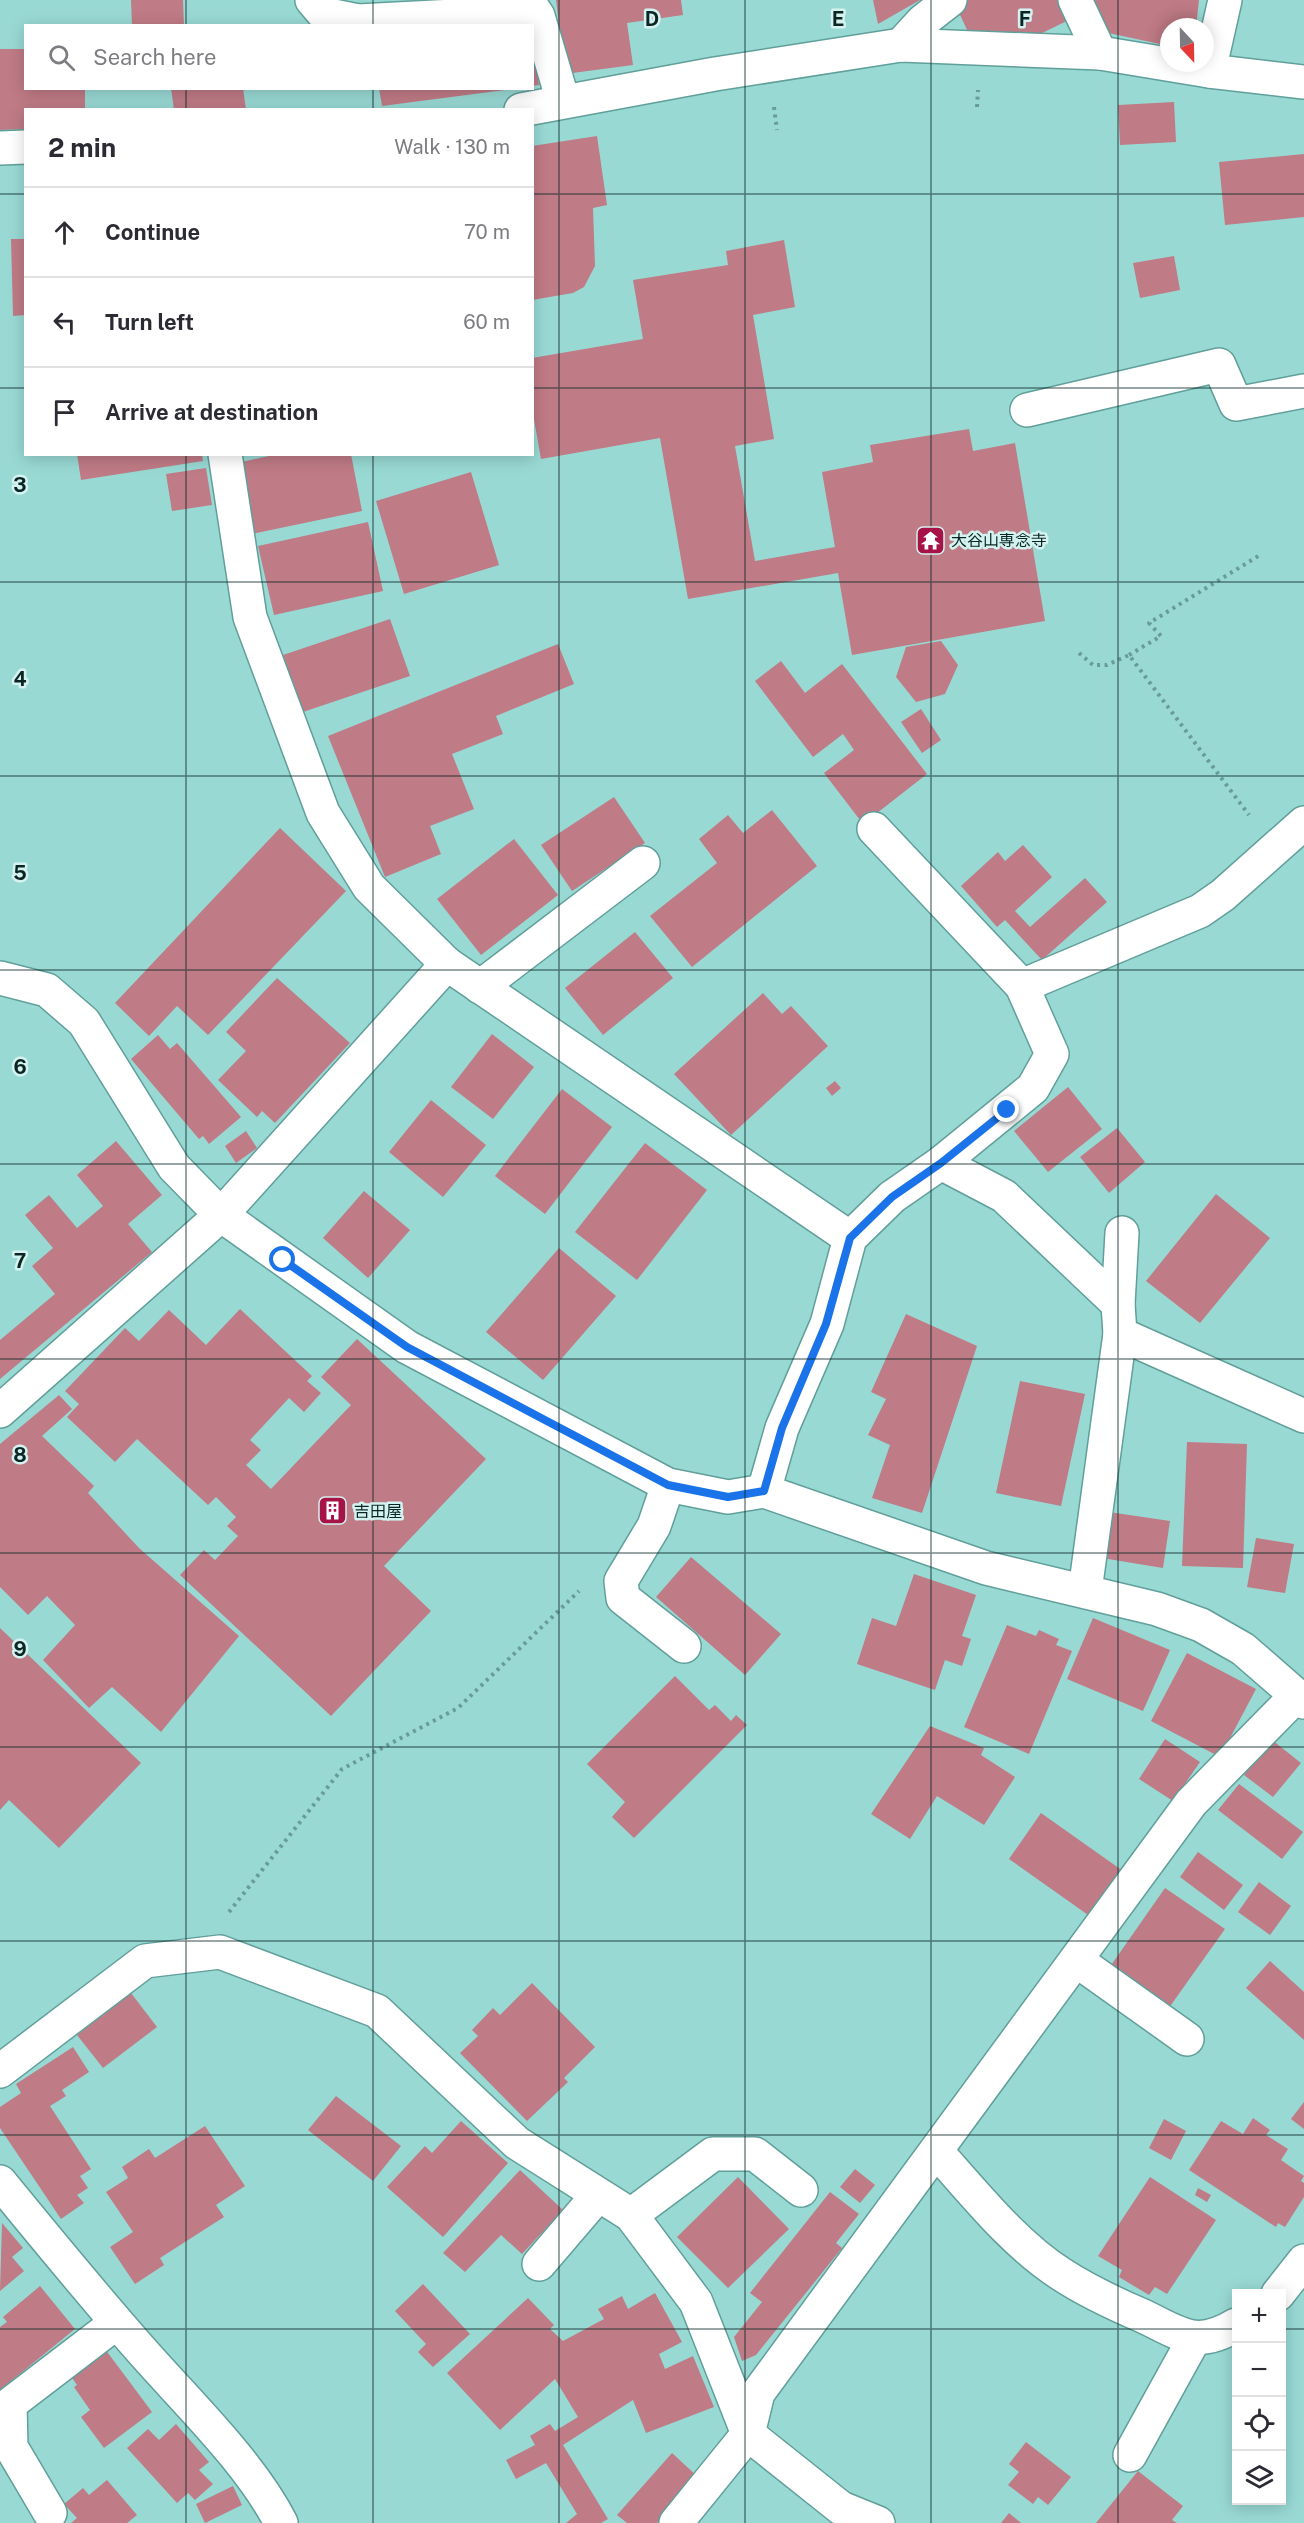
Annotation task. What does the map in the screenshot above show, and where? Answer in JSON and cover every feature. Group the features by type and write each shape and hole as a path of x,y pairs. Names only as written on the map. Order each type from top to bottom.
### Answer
{"street":[{"path":"312,0 324,14 358,21 473,15 532,6 538,16 563,101"},
{"path":"901,45 923,21 950,0"},
{"path":"1075,0 1100,52"},
{"path":"1214,49 1225,0"},
{"path":"530,108 832,54 901,45 1100,52 1160,62"},
{"path":"1214,72 1304,82"},
{"path":"0,148 24,147"},
{"path":"1027,410 1219,365 1236,404 1304,391"},
{"path":"225,456 250,617 323,813 369,887 447,964 850,1238"},
{"path":"1022,986 1200,911 1223,895 1304,823"},
{"path":"764,1491 782,1428 826,1324 850,1238 892,1197 941,1163 1033,1088 1052,1054 1022,986 874,829"},
{"path":"480,987 643,863"},
{"path":"0,1410 221,1215 447,964"},
{"path":"0,978 47,990 84,1022 174,1167 221,1215 407,1347 668,1485 728,1497 764,1491 986,1568 1157,1609 1201,1625 1243,1649 1299,1699 1191,1803 758,2393 748,2434 676,2523"},
{"path":"941,1163 1004,1196 1119,1319 1304,1416"},
{"path":"1085,1591 1119,1319 1122,1233"},
{"path":"668,1485 654,1526 621,1581 623,1598 684,1646"},
{"path":"0,2071 145,1961 220,1952 377,2011 517,2143 631,2215 696,2302 748,2434 842,2508 878,2523"},
{"path":"1076,1960 1187,2038"},
{"path":"937,2152 994,2217 1059,2273 1107,2300 1194,2339 1222,2334 1232,2328"},
{"path":"631,2215 713,2154 755,2154 801,2190"},
{"path":"0,2182 116,2323 225,2445 274,2509 281,2523"},
{"path":"539,2264 598,2194"},
{"path":"1282,2289 1304,2261"},
{"path":"50,2513 11,2446 10,2404 116,2323"},
{"path":"1130,2455 1194,2339"}],"path":[{"path":"1079,653 1093,665 1107,665 1129,655 1161,636 1149,623 1260,555"},
{"path":"1129,655 1275,848"},
{"path":"220,1952 223,1920 342,1768 458,1708 587,1583"}],"building":[{"path":"131,0 183,0 184,24 132,24"},
{"path":"556,0 681,0 683,15 627,23 633,65 565,74"},
{"path":"873,0 920,0 878,24"},
{"path":"968,0 1063,0 1073,18 1038,35 968,32 956,6"},
{"path":"1084,0 1199,0 1197,18 1160,18 1160,44 1099,31"},
{"path":"0,49 24,49 24,90 85,90 85,108 24,108 24,129 0,130"},
{"path":"534,58 539,85 534,86"},
{"path":"171,90 243,90 246,108 174,108"},
{"path":"379,90 505,90 382,106"},
{"path":"1174,102 1176,142 1120,145 1118,105"},
{"path":"597,136 607,205 593,208 595,266 584,287 573,293 534,300 534,146"},
{"path":"1304,154 1304,217 1225,225 1219,162"},
{"path":"11,239 24,239 24,315 13,316"},
{"path":"784,240 795,307 753,315 774,439 735,446 755,561 835,547 822,472 873,462 870,445 969,429 973,451 1015,443 1045,621 852,655 838,573 688,599 660,438 541,459 534,419 534,358 643,339 633,280 728,265 726,251"},
{"path":"1174,256 1180,290 1140,298 1133,263"},
{"path":"77,456 202,456 203,461 81,480"},
{"path":"269,456 351,456 362,511 252,534 237,463"},
{"path":"206,468 212,505 172,511 166,474"},
{"path":"471,472 499,565 404,594 376,501"},
{"path":"368,522 383,591 274,615 258,546"},
{"path":"390,619 410,676 303,712 283,655"},
{"path":"941,641 958,665 945,694 916,702 896,677 906,647"},
{"path":"558,644 574,684 496,716 503,734 452,754 474,809 430,826 441,854 385,877 328,736"},
{"path":"781,661 805,693 842,664 927,774 863,824 824,773 854,750 843,734 813,757 755,681"},
{"path":"921,709 941,740 922,753 901,722"},
{"path":"614,797 645,843 572,891 541,845"},
{"path":"772,810 817,866 692,967 650,916 717,863 699,839 728,815 743,833"},
{"path":"280,828 346,891 208,1035 177,1006 149,1036 115,1003"},
{"path":"514,839 558,895 481,955 437,899"},
{"path":"1023,845 1052,877 1015,911 1030,927 1085,878 1107,902 1042,960 1005,920 997,927 961,886 998,852 1005,861"},
{"path":"635,932 673,978 603,1035 565,988"},
{"path":"277,978 350,1043 275,1123 262,1111 257,1117 218,1080 246,1051 226,1032"},
{"path":"763,993 782,1014 791,1006 828,1046 731,1135 674,1074"},
{"path":"492,1034 534,1067 493,1119 451,1087"},
{"path":"158,1035 170,1049 177,1043 241,1117 209,1144 203,1136 199,1139 131,1059"},
{"path":"835,1081 841,1088 832,1096 826,1088"},
{"path":"1068,1087 1102,1129 1048,1172 1014,1131"},
{"path":"562,1089 612,1127 545,1214 495,1176"},
{"path":"431,1100 486,1145 443,1197 389,1152"},
{"path":"1117,1128 1145,1162 1109,1193 1080,1157"},
{"path":"246,1131 257,1148 236,1163 225,1146"},
{"path":"116,1141 162,1195 128,1224 152,1252 0,1379 0,1340 55,1294 32,1266 53,1248 25,1215 49,1195 77,1228 103,1206 77,1175"},
{"path":"645,1143 707,1190 637,1280 575,1232"},
{"path":"364,1191 410,1230 368,1278 323,1238"},
{"path":"1216,1194 1270,1238 1200,1323 1146,1281"},
{"path":"559,1248 616,1296 543,1380 486,1332"},
{"name":"吉田屋","path":"240,1309 312,1376 307,1381 321,1393 304,1412 289,1398 250,1440 261,1450 246,1465 271,1489 351,1405 321,1377 357,1339 486,1459 384,1566 431,1611 331,1716 180,1575 204,1550 215,1560 238,1536 227,1526 236,1517 216,1497 208,1505 137,1439 115,1462 67,1417 79,1404 65,1391 125,1328 139,1341 169,1310 206,1345"},
{"path":"906,1314 977,1346 922,1513 872,1498 890,1445 868,1435 886,1399 871,1392"},
{"path":"1020,1381 1085,1394 1061,1506 996,1493"},
{"path":"59,1395 72,1409 42,1436 94,1486 88,1493 139,1548 239,1636 161,1732 112,1687 89,1708 43,1660 75,1625 47,1596 28,1615 0,1587 0,1444"},
{"path":"1187,1442 1247,1444 1243,1568 1182,1566"},
{"path":"1109,1512 1170,1521 1163,1568 1102,1558"},
{"path":"1256,1538 1294,1544 1285,1593 1247,1587"},
{"path":"691,1557 781,1634 745,1675 656,1597"},
{"path":"914,1574 976,1595 962,1636 971,1639 962,1666 945,1660 935,1690 857,1664 872,1618 896,1626"},
{"path":"1093,1618 1170,1650 1143,1711 1067,1679"},
{"path":"1007,1625 1036,1636 1039,1630 1059,1639 1056,1645 1072,1651 1029,1754 964,1727"},
{"path":"0,1628 141,1763 59,1848 9,1800 0,1810"},
{"path":"1187,1653 1256,1689 1220,1757 1151,1721"},
{"path":"675,1676 709,1710 715,1705 731,1721 736,1715 747,1725 634,1838 612,1817 625,1802 587,1764"},
{"path":"930,1726 984,1748 981,1755 1015,1777 984,1825 937,1796 910,1839 871,1814"},
{"path":"1165,1739 1200,1762 1173,1801 1139,1779"},
{"path":"1272,1740 1301,1763 1273,1797 1244,1775"},
{"path":"1239,1784 1303,1832 1282,1859 1218,1810"},
{"path":"1041,1813 1123,1871 1091,1917 1009,1859"},
{"path":"1198,1852 1243,1885 1224,1910 1180,1877"},
{"path":"1259,1882 1291,1906 1270,1935 1238,1912"},
{"path":"1165,1888 1225,1929 1166,2012 1107,1971"},
{"path":"1270,1961 1304,1992 1304,2040 1246,1988"},
{"path":"532,1983 595,2047 564,2078 568,2082 527,2121 460,2053 478,2036 472,2030 493,2008 500,2015"},
{"path":"131,1993 157,2027 103,2068 77,2035"},
{"path":"73,2047 89,2072 62,2090 66,2096 50,2106 91,2169 80,2176 88,2188 77,2195 84,2203 61,2219 0,2128 0,2107 21,2093 16,2084"},
{"path":"336,2096 401,2146 373,2181 308,2130"},
{"path":"1304,2102 1304,2129 1291,2119"},
{"path":"1253,2118 1270,2130 1266,2135 1288,2149 1281,2160 1304,2176 1301,2181 1304,2183 1304,2197 1285,2227 1278,2223 1276,2227 1189,2170 1221,2121 1243,2134"},
{"path":"1164,2119 1186,2131 1171,2160 1149,2148"},
{"path":"461,2121 508,2163 443,2237 387,2187 425,2146 432,2153"},
{"path":"205,2126 245,2186 216,2205 224,2217 160,2258 164,2265 135,2284 110,2247 133,2232 106,2192 128,2178 122,2167 149,2149 155,2158"},
{"path":"855,2169 875,2185 860,2203 840,2187"},
{"path":"520,2170 563,2210 522,2254 501,2235 465,2272 443,2253"},
{"path":"738,2177 789,2229 728,2288 677,2237"},
{"path":"1150,2177 1216,2220 1167,2294 1155,2287 1149,2295 1119,2277 1122,2270 1098,2256"},
{"path":"1198,2188 1211,2195 1207,2202 1195,2195"},
{"path":"830,2192 859,2214 836,2243 842,2248 756,2355 742,2361 734,2337 762,2302 750,2293"},
{"path":"2,2223 23,2248 12,2257 24,2271 0,2291"},
{"path":"423,2284 470,2334 433,2367 418,2352 426,2344 395,2311"},
{"path":"40,2286 75,2329 0,2390 0,2327 7,2322 3,2317"},
{"path":"655,2293 682,2342 659,2354 665,2369 693,2356 714,2407 646,2433 633,2400 563,2445 608,2519 601,2523 566,2523 577,2514 546,2463 516,2479 506,2460 535,2445 530,2436 550,2424 555,2431 578,2417 555,2379 500,2430 447,2373 528,2298 554,2325 550,2329 563,2341 604,2319 598,2309 622,2296 628,2309"},
{"path":"105,2349 152,2412 104,2448 81,2417 90,2410 74,2387 77,2385 70,2375"},
{"path":"176,2424 209,2462 199,2470 213,2484 195,2500 188,2493 177,2503 127,2448 148,2429 159,2440"},
{"path":"1026,2442 1071,2477 1048,2505 1038,2497 1033,2504 1008,2485 1019,2472 1009,2464"},
{"path":"672,2453 698,2477 657,2523 627,2523 617,2515"},
{"path":"1138,2471 1183,2506 1172,2520 1177,2523 1096,2523"},
{"path":"107,2480 137,2515 127,2523 71,2523 77,2518 64,2504 83,2488 89,2495"},
{"path":"233,2486 242,2505 205,2523 196,2504"},
{"path":"1009,2513 1021,2523 1001,2523"}],"place":[{"name":"大谷山専念寺","path":"930,540"},
{"name":"吉田屋","path":"333,1511"}],"route":[{"path":"283,1260 407,1347 668,1485 728,1497 764,1491 782,1428 826,1324 850,1238 892,1197 941,1163 1007,1110"}]}
